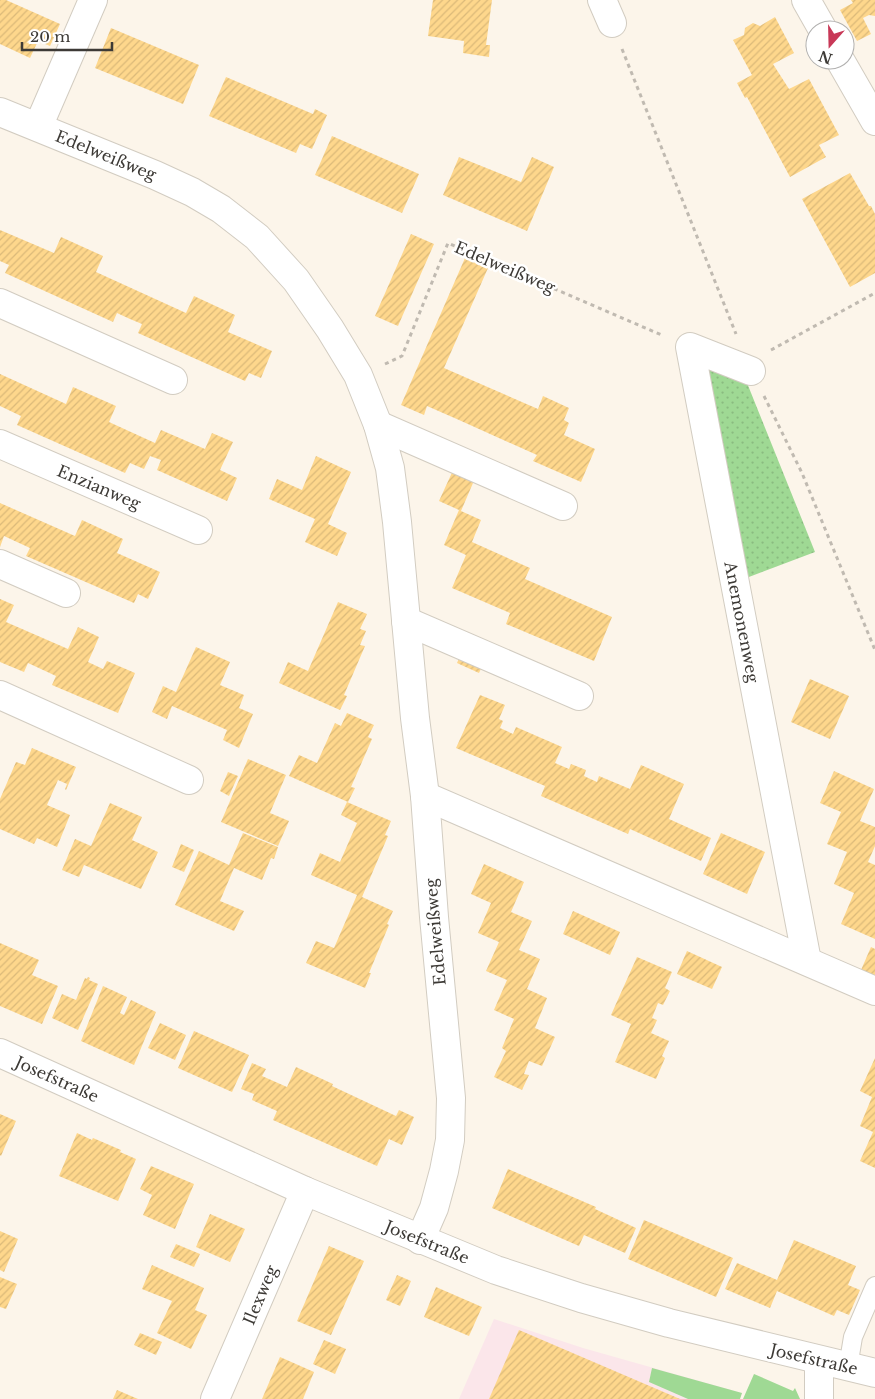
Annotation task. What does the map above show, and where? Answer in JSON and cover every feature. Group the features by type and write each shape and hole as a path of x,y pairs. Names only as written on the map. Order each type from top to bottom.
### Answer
{"street":[{"name":"Edelweißweg","path":"38,127 93,0"},
{"path":"806,0 817,20"},
{"path":"846,70 875,121"},
{"name":"Edelweißweg","path":"0,112 155,175 222,208 257,237 296,280 358,375 378,425 390,468 397,522 425,796 451,1098 450,1140 444,1171 434,1208 420,1240"},
{"path":"0,303 173,380"},
{"path":"690,347 751,371"},
{"name":"Anemonenweg","path":"690,347 807,961"},
{"path":"378,425 563,506"},
{"name":"Enzianweg","path":"0,444 198,530"},
{"path":"0,564 66,593"},
{"path":"406,621 579,696"},
{"path":"0,695 189,780"},
{"path":"425,796 875,990"},
{"name":"Josefstraße","path":"0,1053 305,1191 496,1270 581,1298 669,1323 819,1361 875,1373"},
{"name":"Ilexweg","path":"215,1399 305,1191"},
{"path":"819,1361 819,1399"}],"lane":[{"path":"848,1367 853,1337 875,1286"}],"path":[{"name":"Edelweißweg","path":"358,375 402,356 448,243 690,347"},
{"path":"751,371 773,348 875,293"}],"shaded area":[{"path":"494,1319 583,1348 742,1393 740,1399 459,1399"}],"green space":[{"path":"697,355 737,358 815,552 741,580"},
{"path":"652,1368 742,1393 740,1399 688,1399 649,1382"},
{"path":"754,1374 793,1391 795,1388 800,1399 743,1399"}],"building":[{"path":"0,0 6,0 60,24 50,46 38,41 30,58 0,44"},
{"path":"433,0 492,0 486,45 490,45 489,57 463,53 464,41 428,36"},
{"path":"851,0 875,0 875,16 869,15 863,18 871,34 857,41 855,37 855,20 845,20 840,10 853,3"},
{"path":"775,17 794,53 773,64 789,89 809,79 839,135 819,145 826,157 790,177 747,97 745,98 737,83 752,75 733,40 744,35 745,28 753,23 760,26"},
{"path":"111,28 199,65 183,104 95,68"},
{"path":"226,77 313,114 315,109 327,115 312,149 300,144 296,153 209,116"},
{"path":"332,136 419,174 402,213 315,175"},
{"path":"459,157 521,182 532,157 554,167 527,231 443,195"},
{"path":"850,173 875,214 875,273 850,287 802,199"},
{"path":"0,230 54,253 61,237 103,256 96,272 186,313 194,296 235,315 228,332 272,351 261,378 249,373 245,381 138,333 142,324 117,313 113,322 5,273 9,265 0,261"},
{"path":"411,234 434,244 398,326 375,316"},
{"path":"465,258 488,268 444,368 538,409 543,396 569,408 564,420 569,423 564,435 595,449 581,482 533,461 537,455 427,406 424,415 401,405"},
{"path":"0,374 66,404 73,387 116,406 109,422 155,443 161,430 205,449 212,433 233,442 220,470 237,478 227,501 157,470 161,460 150,456 144,469 130,463 125,473 17,425 21,416 0,406"},
{"path":"316,456 351,472 328,524 347,533 337,556 305,542 315,519 269,499 277,479 302,490"},
{"path":"455,466 476,476 461,511 481,520 472,542 530,568 525,579 612,617 594,661 506,624 510,613 452,588 466,555 444,545 459,510 439,501"},
{"path":"0,503 75,536 82,520 123,539 117,553 160,572 148,599 138,594 134,603 26,556 30,548 4,536 0,547"},
{"path":"0,599 14,605 6,622 68,649 78,627 99,637 88,662 103,669 107,661 135,673 118,713 52,685 56,676 28,663 24,672 0,662"},
{"path":"338,602 367,614 360,629 366,631 360,645 365,646 344,695 347,696 340,710 279,683 288,662 308,671"},
{"path":"196,647 230,662 220,685 244,695 239,708 253,714 239,748 223,740 227,730 172,706 167,719 152,712 163,686 176,692"},
{"path":"462,652 484,662 479,673 457,663"},
{"path":"810,679 849,696 830,739 791,722"},
{"path":"480,695 505,705 499,719 503,721 500,728 513,734 516,727 562,747 555,763 569,769 571,764 586,770 584,776 597,782 599,776 630,789 641,765 684,784 669,819 711,838 701,861 630,829 628,834 541,796 545,786 456,748"},
{"path":"347,713 374,725 368,737 372,739 351,787 355,788 348,802 289,776 299,755 317,763 335,723 341,726"},
{"path":"32,748 76,767 66,790 67,784 58,780 47,805 70,815 57,847 37,838 34,844 0,829 0,799 16,762 25,765"},
{"path":"248,759 286,775 270,813 289,821 278,846 221,822"},
{"path":"834,771 874,789 860,821 875,827 875,846 868,862 875,865 875,939 841,924 854,893 834,884 847,852 827,844 841,812 820,803"},
{"path":"228,772 238,776 229,796 220,791"},
{"path":"347,802 391,821 385,835 388,836 362,897 393,911 365,988 306,963 316,941 334,948 357,895 311,875 320,853 340,862 357,823 341,815"},
{"path":"110,803 142,817 132,840 158,852 141,889 84,865 79,877 62,870 75,839 91,846"},
{"path":"243,833 278,847 274,859 271,858 262,880 234,868 220,901 244,911 234,931 175,905 199,851 229,865"},
{"path":"721,833 765,852 747,894 703,874"},
{"path":"181,844 194,850 184,872 172,867"},
{"path":"484,864 524,882 511,912 532,921 519,950 540,959 527,989 547,998 535,1028 555,1037 542,1066 529,1061 524,1074 529,1075 522,1090 494,1077 506,1051 502,1048 514,1019 494,1010 507,980 486,971 499,942 478,933 491,903 471,894"},
{"path":"573,911 620,932 610,955 563,934"},
{"path":"0,943 39,960 32,975 58,986 42,1024 0,1006"},
{"path":"871,947 875,949 875,976 861,970"},
{"path":"687,951 722,967 712,989 677,974"},
{"path":"637,957 672,972 665,988 670,991 663,1005 658,1003 652,1018 657,1020 651,1033 669,1041 662,1056 665,1058 656,1079 615,1062 631,1024 611,1015"},
{"path":"88,977 90,978 89,980 98,984 78,1030 52,1018 62,994 76,1000 85,978 87,979"},
{"path":"103,986 127,997 120,1013 124,1015 131,1000 156,1012 134,1065 81,1041"},
{"path":"160,1023 186,1035 175,1060 148,1048"},
{"path":"194,1031 249,1055 232,1092 178,1068"},
{"path":"875,1058 875,1168 860,1161 873,1132 860,1126 872,1097 860,1091"},
{"path":"252,1063 266,1069 262,1076 287,1087 296,1067 396,1116 399,1110 414,1117 402,1145 389,1139 377,1166 273,1120 277,1111 252,1100 254,1094 241,1089"},
{"path":"0,1114 16,1121 1,1156 0,1155"},
{"path":"77,1133 121,1150 120,1152 136,1159 118,1201 59,1176"},
{"path":"151,1166 194,1184 175,1229 143,1215 152,1195 140,1189"},
{"path":"508,1169 596,1207 595,1209 636,1228 625,1253 584,1235 579,1246 492,1208"},
{"path":"210,1214 245,1229 230,1262 196,1247"},
{"path":"644,1220 733,1258 716,1297 628,1259"},
{"path":"0,1231 18,1239 4,1272 0,1270"},
{"path":"794,1240 856,1266 848,1285 860,1290 849,1315 837,1310 834,1316 777,1291 770,1308 725,1289 737,1263 777,1280"},
{"path":"176,1244 200,1254 194,1267 170,1257"},
{"path":"329,1246 364,1261 331,1335 297,1321"},
{"path":"152,1265 204,1288 195,1310 207,1315 191,1349 157,1333 172,1301 142,1289"},
{"path":"397,1275 411,1281 400,1306 386,1300"},
{"path":"0,1277 17,1284 6,1309 0,1307"},
{"path":"436,1287 482,1307 469,1336 424,1317"},
{"path":"519,1330 680,1399 489,1399"},
{"path":"140,1333 162,1342 156,1355 134,1345"},
{"path":"324,1340 346,1349 335,1374 313,1364"},
{"path":"280,1357 314,1372 303,1399 262,1399"},
{"path":"117,1390 138,1399 113,1399"}]}
